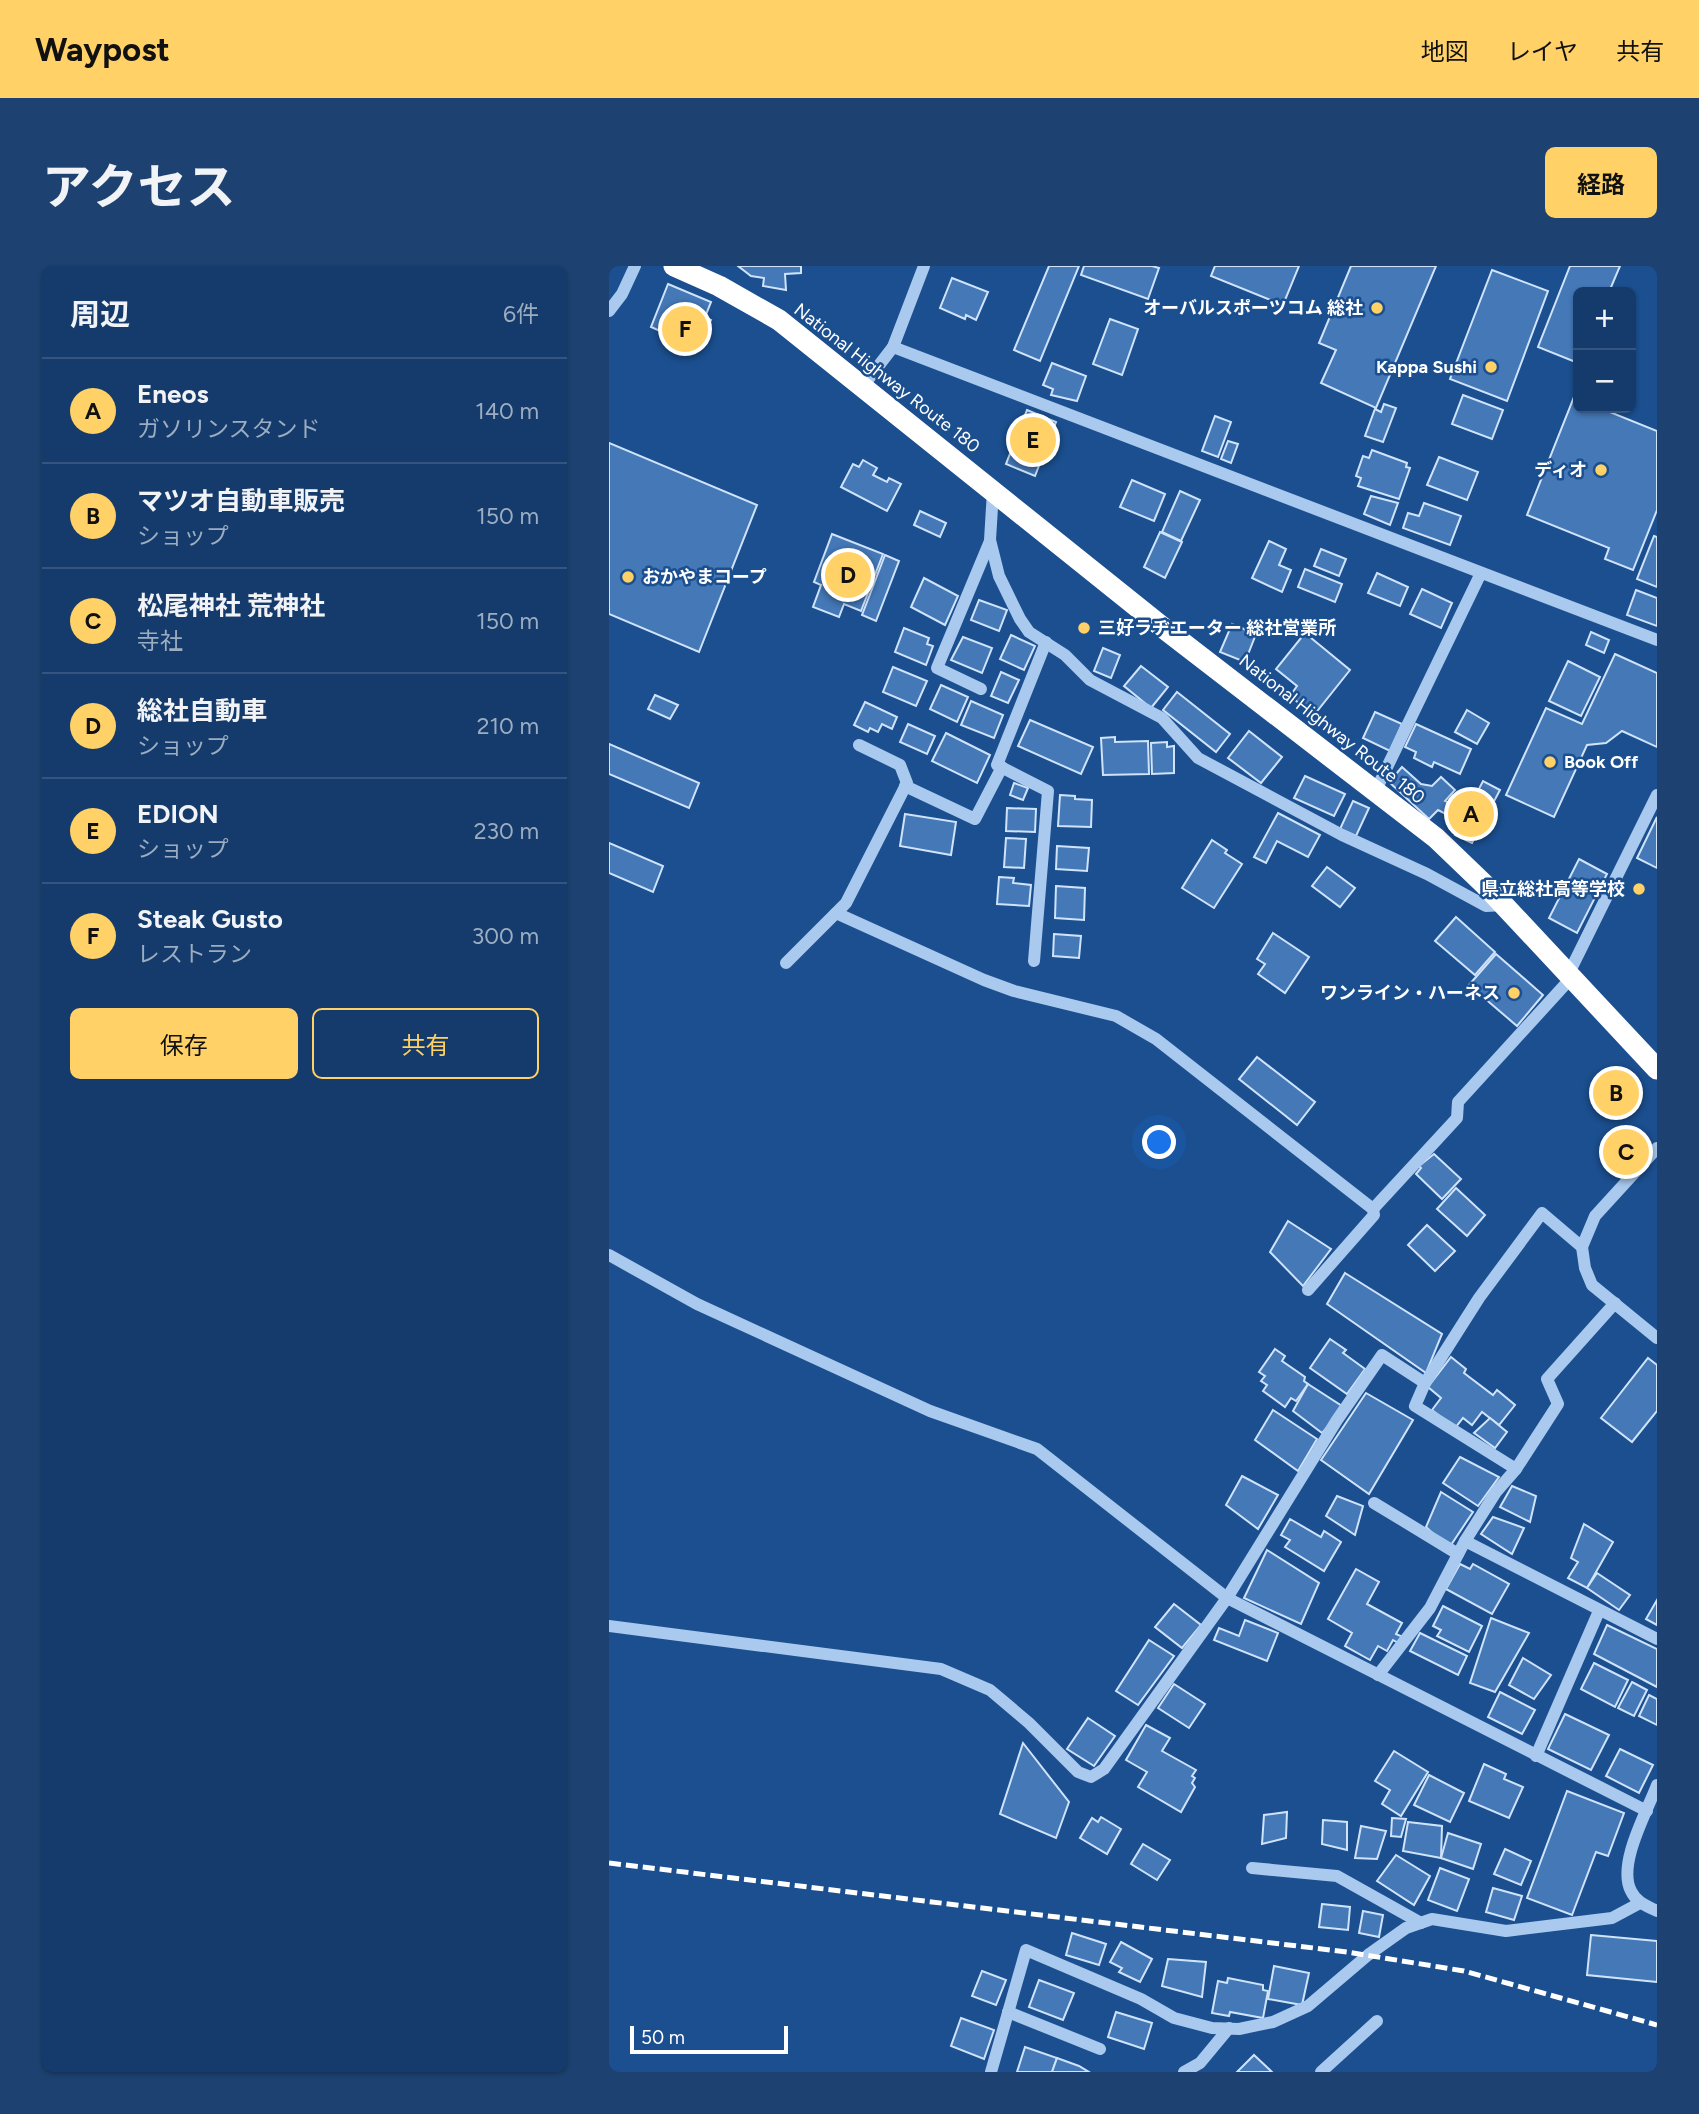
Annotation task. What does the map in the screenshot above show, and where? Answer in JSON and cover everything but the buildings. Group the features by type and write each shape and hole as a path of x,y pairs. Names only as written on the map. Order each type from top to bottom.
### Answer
{"highway":[{"name":"National Highway Route 180","path":"674,266 719,286 779,320 1177,639 1436,838 1504,905 1657,1069"}],"street":[{"path":"609,311 622,294 635,266"},
{"path":"863,386 893,347 924,266"},
{"path":"893,347 1657,640"},
{"path":"993,491 991,540 999,576 1029,632 1065,655 1090,680 1162,718 1198,758 1342,835 1427,874 1486,906 1504,905"},
{"path":"981,689 937,668 991,540"},
{"path":"1375,792 1482,573"},
{"path":"1034,961 1048,790 997,765 1046,642"},
{"path":"786,963 846,903 907,783 900,765 859,745"},
{"path":"905,786 975,819 1002,767"},
{"path":"1373,1209 1457,1118 1458,1102 1570,975 1657,795"},
{"path":"836,913 984,981 1116,1016 1167,1047 1373,1209 1374,1215 1308,1290"},
{"path":"1657,1148 1595,1216 1582,1247 1585,1269 1592,1285 1657,1338"},
{"path":"1516,1469 1415,1406 1425,1383 1479,1298 1542,1213 1582,1247"},
{"path":"609,1255 697,1304 930,1411 1037,1449 1227,1598 1647,1811"},
{"path":"1378,1675 1430,1608 1465,1541 1558,1404 1547,1379 1615,1303"},
{"path":"609,1626 941,1669 990,1690 1029,1723 1079,1772 1091,1777 1104,1769 1227,1598 1337,1420 1382,1355 1425,1383"},
{"path":"1374,1503 1458,1553"},
{"path":"1465,1541 1657,1639"},
{"path":"1536,1756 1599,1611"},
{"path":"1657,1785 1638,1831 1626,1872 1631,1891 1640,1903 1657,1911"},
{"path":"1252,1868 1337,1875 1421,1923"},
{"path":"991,2072 1026,1950 1141,1999 1174,2018 1212,2028 1240,2029 1273,2022 1308,2006 1368,1955 1406,1928 1431,1919 1506,1931 1612,1918 1640,1903"},
{"path":"1008,2012 1100,2049"},
{"path":"1321,2072 1377,2021"},
{"path":"1184,2072 1200,2063 1229,2028"}],"railway":[{"path":"609,1863 1347,1952 1464,1971 1657,2025"}],"place":[{"name":"オーバルスポーツコム 総社","path":"1377,308"},
{"name":"Steak Gusto","path":"685,329"},
{"name":"Kappa Sushi","path":"1491,367"},
{"name":"EDION","path":"1033,440"},
{"name":"ディオ","path":"1601,470"},
{"name":"総社自動車","path":"848,575"},
{"name":"おかやまコープ","path":"628,577"},
{"name":"三好ラヂエーター 総社営業所","path":"1084,628"},
{"name":"Book Off","path":"1550,762"},
{"name":"Eneos","path":"1471,814"},
{"name":"県立総社高等学校","path":"1639,889"},
{"name":"ワンライン・ハーネス","path":"1514,993"},
{"name":"マツオ自動車販売","path":"1616,1093"},
{"name":"松尾神社 荒神社","path":"1626,1152"}]}
